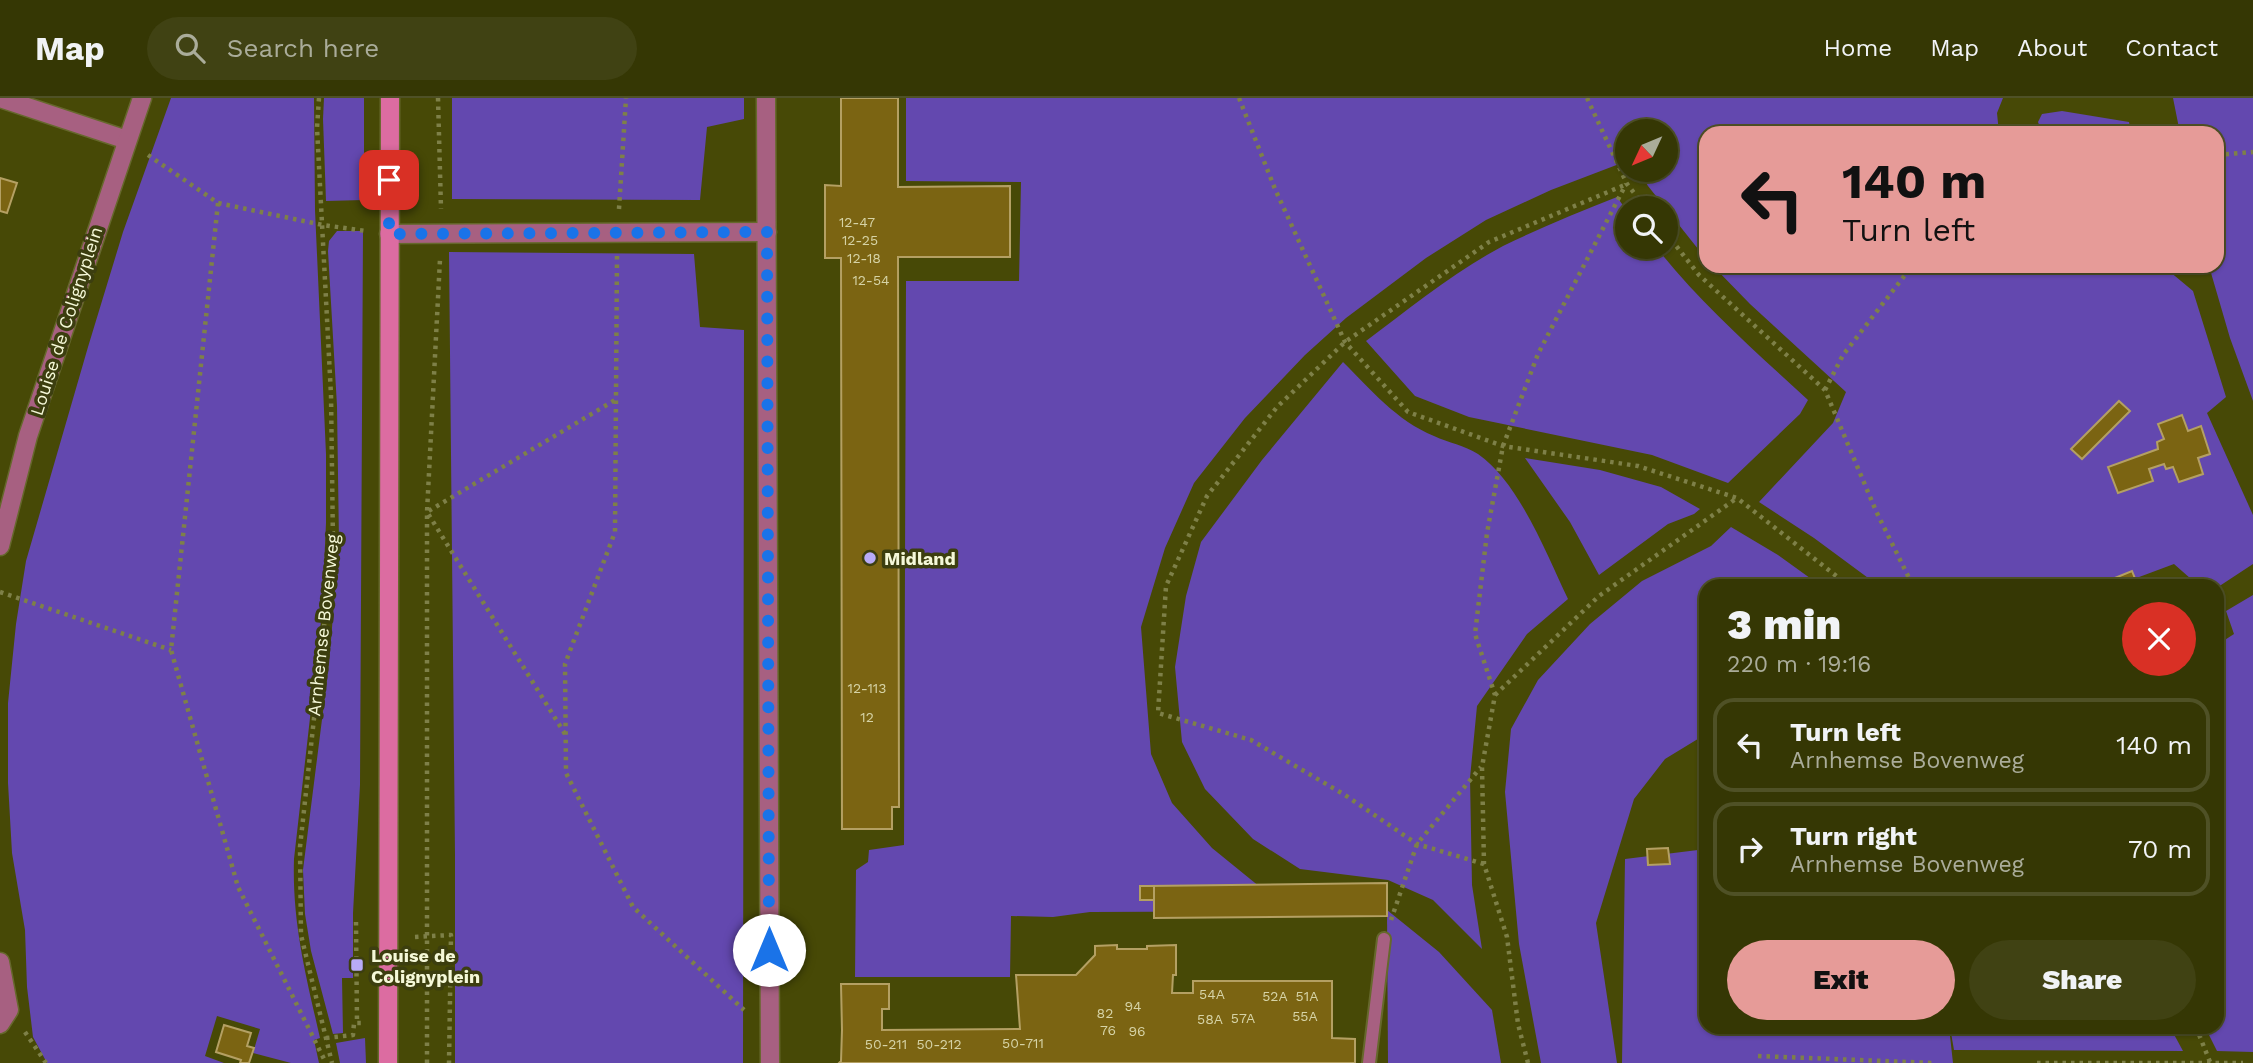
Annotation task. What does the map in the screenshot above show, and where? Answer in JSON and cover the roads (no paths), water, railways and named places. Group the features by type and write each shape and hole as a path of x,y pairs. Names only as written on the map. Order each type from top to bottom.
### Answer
{"main road":[{"path":"388,1063 390,98"}],"street":[{"name":"Louise de Colignyplein","path":"0,547 28,436 142,98"},
{"path":"766,98 769,1063"},
{"path":"0,99 127,140"},
{"path":"389,234 767,232"},
{"path":"0,962 5,1017"}],"lane":[{"path":"1369,1063 1384,939"}],"place":[{"name":"Midland","path":"870,558"},
{"name":"Louise de Colignyplein","path":"357,965"}]}
